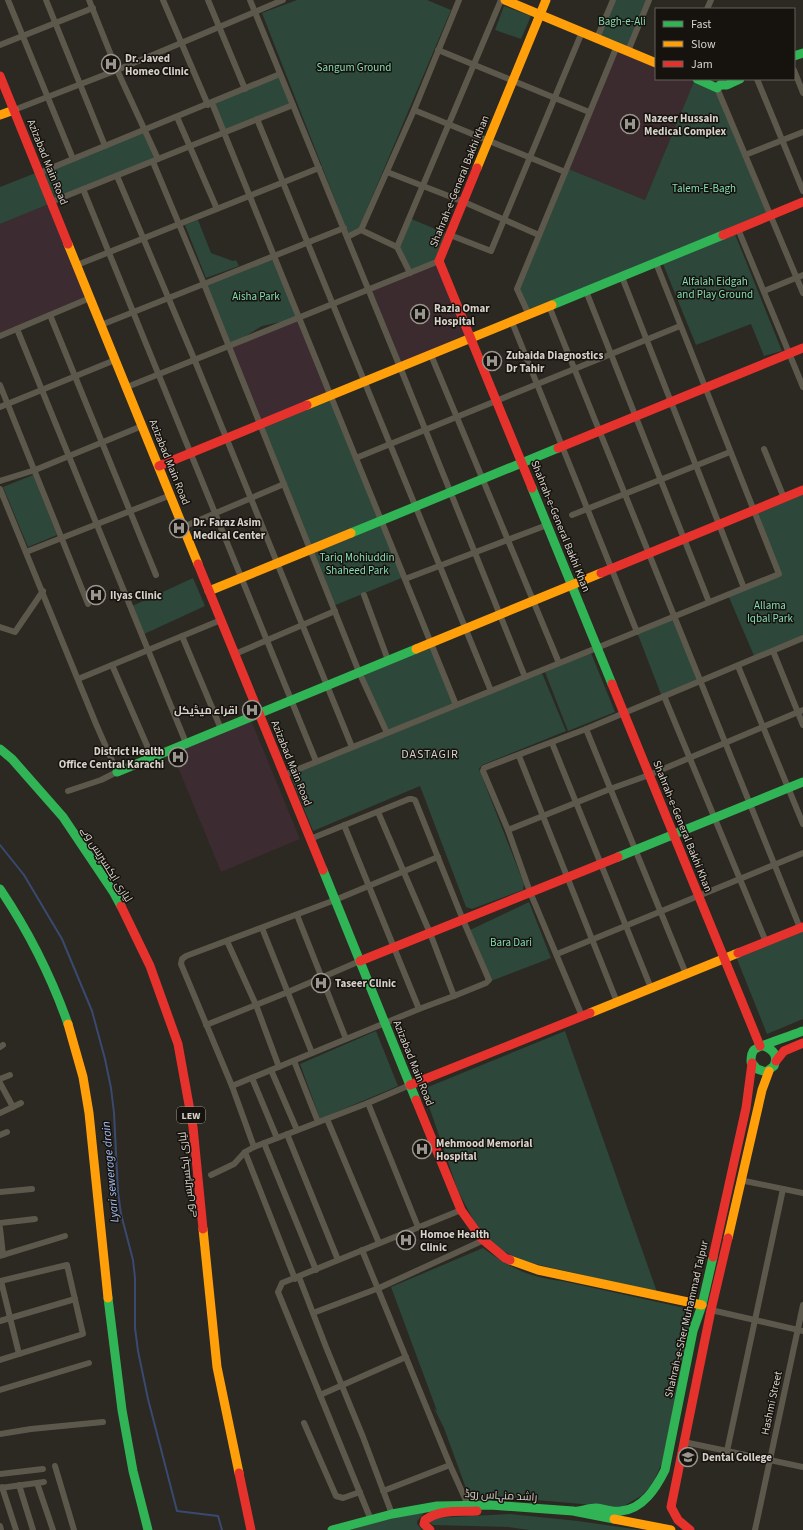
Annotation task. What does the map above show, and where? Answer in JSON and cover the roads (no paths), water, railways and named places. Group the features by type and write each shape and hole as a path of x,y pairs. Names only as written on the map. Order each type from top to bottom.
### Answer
{"main road":[{"path":"505,0 655,63"},
{"name":"Shahrah-e-General Bakhi Khan","path":"546,0 440,261 724,959 762,1046"},
{"name":"Azizabad Main Road","path":"0,76 461,1210 484,1240 505,1258 538,1270 702,1305"},
{"path":"699,80 717,88 720,85 727,85 738,80"},
{"path":"0,115 14,110"},
{"path":"159,466 803,202"},
{"path":"210,591 803,348"},
{"path":"117,772 803,490"},
{"name":"لیاری ایکسپریس وے","path":"0,749 12,760 63,816 114,893 150,966 178,1044 193,1127 217,1367 251,1530"},
{"path":"360,961 803,782"},
{"path":"0,889 19,918 46,969 67,1022 83,1078 90,1116 119,1390 135,1480 148,1530"},
{"path":"410,1085 802,928"},
{"path":"803,1031 762,1046 753,1051 751,1059 752,1063 760,1071 769,1071 784,1051 803,1043"},
{"path":"762,1046 769,1047 775,1052 776,1061"},
{"name":"Shahrah-e-Sher Muhammad Talpur","path":"573,1511 594,1508 623,1511 640,1503 650,1495 658,1486 665,1470 693,1331 702,1305 746,1108 752,1063"},
{"name":"Shahrah-e-Sher Muhammad Talpur","path":"690,1530 680,1523 674,1516 671,1507 711,1310 740,1180 762,1090 769,1071"},
{"name":"راشد منہاس روڈ","path":"332,1530 392,1514 437,1506 468,1505 573,1511 671,1530"},
{"path":"430,1530 424,1524 425,1520 428,1516 436,1513 485,1511 504,1506"}],"street":[{"path":"8,0 73,159"},
{"path":"46,0 104,146"},
{"path":"90,0 117,70 146,130 155,161 179,224 359,672 387,733"},
{"path":"163,0 224,133 456,705"},
{"path":"208,0 245,89"},
{"path":"250,0 344,228 525,677"},
{"path":"14,110 117,70 283,0"},
{"path":"347,237 361,230 414,110 459,0"},
{"path":"397,247 450,125 501,0"},
{"path":"597,38 613,0"},
{"path":"628,51 649,0"},
{"path":"0,45 93,8"},
{"path":"450,235 491,250 582,32"},
{"path":"529,315 518,289 617,46"},
{"path":"438,50 589,112"},
{"path":"795,73 803,93"},
{"path":"39,172 210,104 280,74"},
{"path":"757,80 803,191"},
{"path":"717,88 803,292"},
{"path":"51,202 293,105"},
{"path":"414,110 565,172"},
{"path":"177,117 217,208"},
{"path":"257,120 491,691"},
{"path":"745,155 803,132"},
{"path":"77,265 319,168"},
{"path":"387,172 464,202 539,235"},
{"path":"118,176 352,747"},
{"path":"83,189 316,761"},
{"path":"101,325 344,228"},
{"path":"738,229 803,387"},
{"path":"361,230 397,247 410,273"},
{"path":"127,387 195,361 440,261"},
{"path":"284,774 779,574 656,263"},
{"path":"764,291 803,275"},
{"path":"622,277 744,588"},
{"path":"586,291 710,602"},
{"path":"0,336 90,298"},
{"path":"549,306 802,928"},
{"path":"50,315 77,376 156,575"},
{"path":"512,322 637,632"},
{"path":"356,458 680,326"},
{"path":"17,329 186,743"},
{"path":"431,355 559,663"},
{"path":"0,408 115,360"},
{"path":"0,385 88,604"},
{"path":"0,481 35,470 142,426"},
{"path":"764,450 784,498"},
{"path":"572,515 730,452"},
{"path":"183,527 284,484"},
{"path":"0,489 117,772 101,780 68,791"},
{"path":"26,552 170,495"},
{"path":"405,579 547,525"},
{"path":"0,627 15,632 43,591"},
{"path":"364,595 388,660"},
{"path":"235,654 335,611"},
{"path":"78,679 221,620"},
{"path":"182,636 221,729"},
{"path":"582,1016 530,892 508,830 483,770 701,682 803,638"},
{"path":"773,651 800,711 803,725"},
{"path":"112,665 152,757"},
{"path":"738,666 803,824"},
{"path":"664,696 766,942"},
{"path":"508,830 576,802 649,775 800,711"},
{"path":"586,729 686,974"},
{"path":"552,743 651,988"},
{"path":"518,756 617,1002"},
{"path":"232,1086 486,983 489,980 463,920 415,800 412,798 409,799 310,839"},
{"path":"378,812 430,933 454,996"},
{"path":"344,826 419,1009"},
{"path":"557,954 803,853"},
{"path":"254,1147 232,1086 181,964 182,959 186,956 335,900 438,857"},
{"path":"297,915 346,1039"},
{"path":"262,928 312,1053"},
{"path":"227,941 256,1005 279,1067"},
{"path":"206,1025 360,961"},
{"path":"294,1061 318,1122"},
{"path":"271,1070 297,1130"},
{"path":"0,1079 10,1075"},
{"path":"252,1078 277,1138"},
{"path":"0,1083 13,1107"},
{"path":"211,1175 234,1164 245,1152 254,1147 368,1103 410,1085"},
{"path":"0,1113 21,1103"},
{"path":"368,1103 418,1227"},
{"path":"327,1118 379,1243"},
{"path":"0,1135 7,1132"},
{"path":"287,1134 338,1260"},
{"path":"264,1143 316,1270"},
{"path":"245,1152 313,1313 392,1514"},
{"path":"740,1180 803,1193"},
{"path":"0,1192 32,1189"},
{"path":"727,1451 783,1189"},
{"path":"371,1520 278,1292 282,1283 461,1210"},
{"path":"0,1223 35,1218"},
{"path":"0,1228 1,1256 65,1236"},
{"path":"313,1313 379,1288 484,1240"},
{"path":"362,1250 379,1288 450,1465 468,1505"},
{"path":"0,1360 83,1334 67,1264 1,1281 19,1354"},
{"path":"0,1321 75,1299"},
{"name":"Hashmi Street","path":"755,1530 800,1331 803,1305"},
{"path":"711,1310 800,1331"},
{"path":"320,1395 341,1384 406,1358"},
{"path":"0,1390 89,1363"},
{"path":"0,1434 31,1429 102,1422"},
{"path":"304,1423 336,1496 343,1498 360,1492"},
{"path":"684,1442 803,1467"},
{"path":"383,1491 450,1465"},
{"path":"55,1466 74,1530"},
{"path":"0,1474 43,1469"},
{"path":"16,1530 1,1488 40,1482 53,1530"},
{"path":"19,1485 33,1530"},
{"path":"0,1526 1,1530"}],"waterway":[{"name":"Lyari sewerage drain","path":"0,845 24,875 62,939 92,1011 105,1059 114,1113 118,1192 121,1214 133,1260 135,1278 135,1328 138,1351 148,1399 177,1511 218,1516 222,1530"}],"place":[{"name":"Dr. Javed Homeo Clinic","path":"111,64"},
{"name":"Nazeer Hussain Medical Complex","path":"630,124"},
{"name":"Razia Omar Hospital","path":"420,314"},
{"name":"Zubaida Diagnostics Dr Tahir","path":"492,361"},
{"name":"Dr. Faraz Asim Medical Center","path":"179,528"},
{"name":"Ilyas Clinic","path":"96,595"},
{"name":"اقراء میڈیکل","path":"252,710"},
{"name":"District Health Office Central Karachi","path":"178,757"},
{"name":"Taseer Clinic","path":"321,983"},
{"name":"Mehmood Memorial Hospital","path":"422,1149"},
{"name":"Homoe Health Clinic","path":"406,1240"},
{"name":"Dental College","path":"688,1457"}],"district":[{"name":"DASTAGIR","path":"430,754"}],"park label":[{"name":"Bagh-e-Ali","path":"622,21"},
{"name":"Sangum Ground","path":"354,67"},
{"name":"Talem-E-Bagh","path":"704,188"},
{"name":"Alfalah Eidgah and Play Ground","path":"715,287"},
{"name":"Aisha Park","path":"256,296"},
{"name":"Tariq Mohiuddin Shaheed Park","path":"357,563"},
{"name":"Allama Iqbal Park","path":"770,611"},
{"name":"Bara Dari","path":"511,942"}]}
